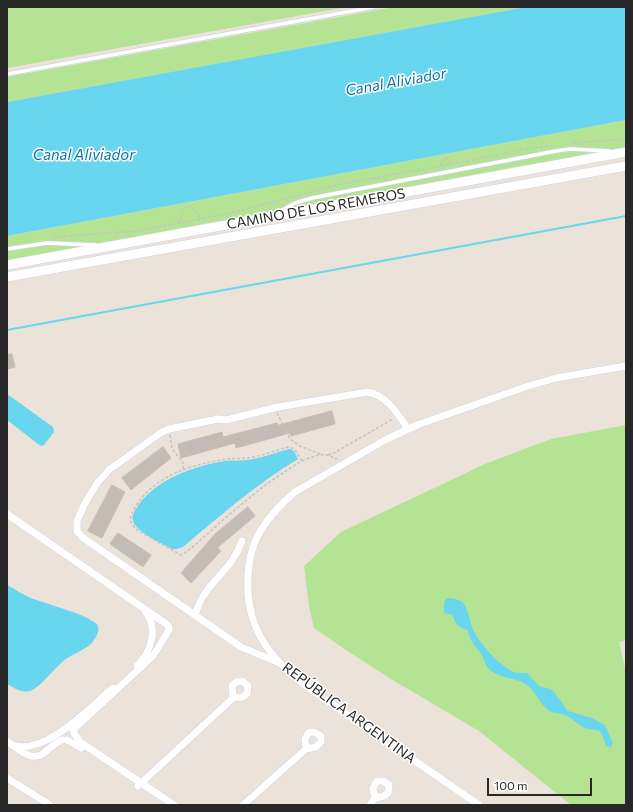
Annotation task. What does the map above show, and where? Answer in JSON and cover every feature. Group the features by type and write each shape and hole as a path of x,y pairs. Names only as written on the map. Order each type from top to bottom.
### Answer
{"main road":[{"name":"CAMINO DE LOS REMEROS","path":"7,265 626,152"},
{"name":"CAMINO DE LOS REMEROS","path":"7,277 626,166"}],"street":[{"name":"REPÚBLICA ARGENTINA","path":"479,805 306,686 279,663 258,634 251,616 247,584 251,554 260,530 282,503 295,492 385,440 408,429 525,387 556,378 626,366"},
{"path":"279,663 241,647 82,537 77,531 76,521 85,503 98,482 110,469 162,432 169,429 218,419 226,420 275,408 368,392 381,396 399,416 408,429"},
{"path":"7,514 165,623 169,630 168,634 153,656 71,730 58,733 33,746 15,746"},
{"path":"195,615 206,591 233,561 238,553 242,541"},
{"path":"7,741 28,755 35,757 44,753 52,746 70,739 71,730 142,661 148,652 153,638 152,625 148,615 141,607"},
{"path":"139,784 233,698"},
{"path":"71,730 80,742 167,805"},
{"path":"58,733 58,738 65,740 174,805"},
{"path":"243,805 306,749"},
{"path":"7,778 50,805"},
{"path":"370,805 374,798"}],"lane":[{"path":"7,74 374,7"},
{"path":"268,218 295,203 312,198 556,151 570,149 626,152"},
{"path":"7,249 48,242 111,246"}],"path":[{"path":"440,166 444,158 452,164"},
{"path":"179,223 182,211 186,206 192,207 201,219"},
{"path":"275,408 290,439 300,446 320,454 328,455 342,465"},
{"path":"328,455 399,416"},
{"path":"169,429 172,448 183,463 183,470"},
{"path":"302,461 292,447 288,447 247,458 229,459 183,470 151,488 138,502 131,515 133,526 137,530 181,555 189,550 241,504 285,471 302,461 320,454"}],"green space":[{"path":"7,7 347,7 7,68"},
{"path":"394,7 526,7 7,102 7,77"},
{"path":"626,120 626,147 176,229 7,262 7,236"},
{"path":"626,425 626,640 619,642 626,672 626,805 571,805 479,731 391,679 314,628 309,606 304,566 341,532 485,464 551,439"}],"water":[{"name":"Canal Aliviador","path":"526,7 626,7 626,120 7,236 7,102"},
{"path":"7,394 53,427 54,432 44,445 41,446 38,444 7,420"},
{"path":"290,449 294,451 298,459 253,490 183,547 172,549 144,533 135,525 133,521 135,510 139,504 147,495 167,480 201,466 213,463 263,457"},
{"path":"7,585 31,598 88,618 98,626 97,635 92,643 66,659 38,686 30,691 21,691 7,684"},
{"path":"447,598 456,599 464,604 473,630 495,659 514,672 527,673 539,686 550,689 568,711 592,718 605,725 613,743 611,747 606,746 601,732 583,727 565,715 550,711 542,704 533,690 527,685 517,680 497,674 488,668 481,654 471,641 468,631 457,625 452,615 444,613 444,602"}],"building":[{"path":"12,354 15,367 7,369 7,355"},
{"path":"332,411 335,424 291,436 290,433 236,448 235,443 181,458 178,444 222,432 223,437"},
{"path":"163,447 171,458 131,490 122,478"},
{"path":"112,485 125,492 102,538 88,531"},
{"path":"248,507 255,516 217,548 221,551 191,583 181,573 215,534"},
{"path":"118,533 151,555 143,567 110,544"}],"waterway":[{"path":"7,330 626,216"}]}
